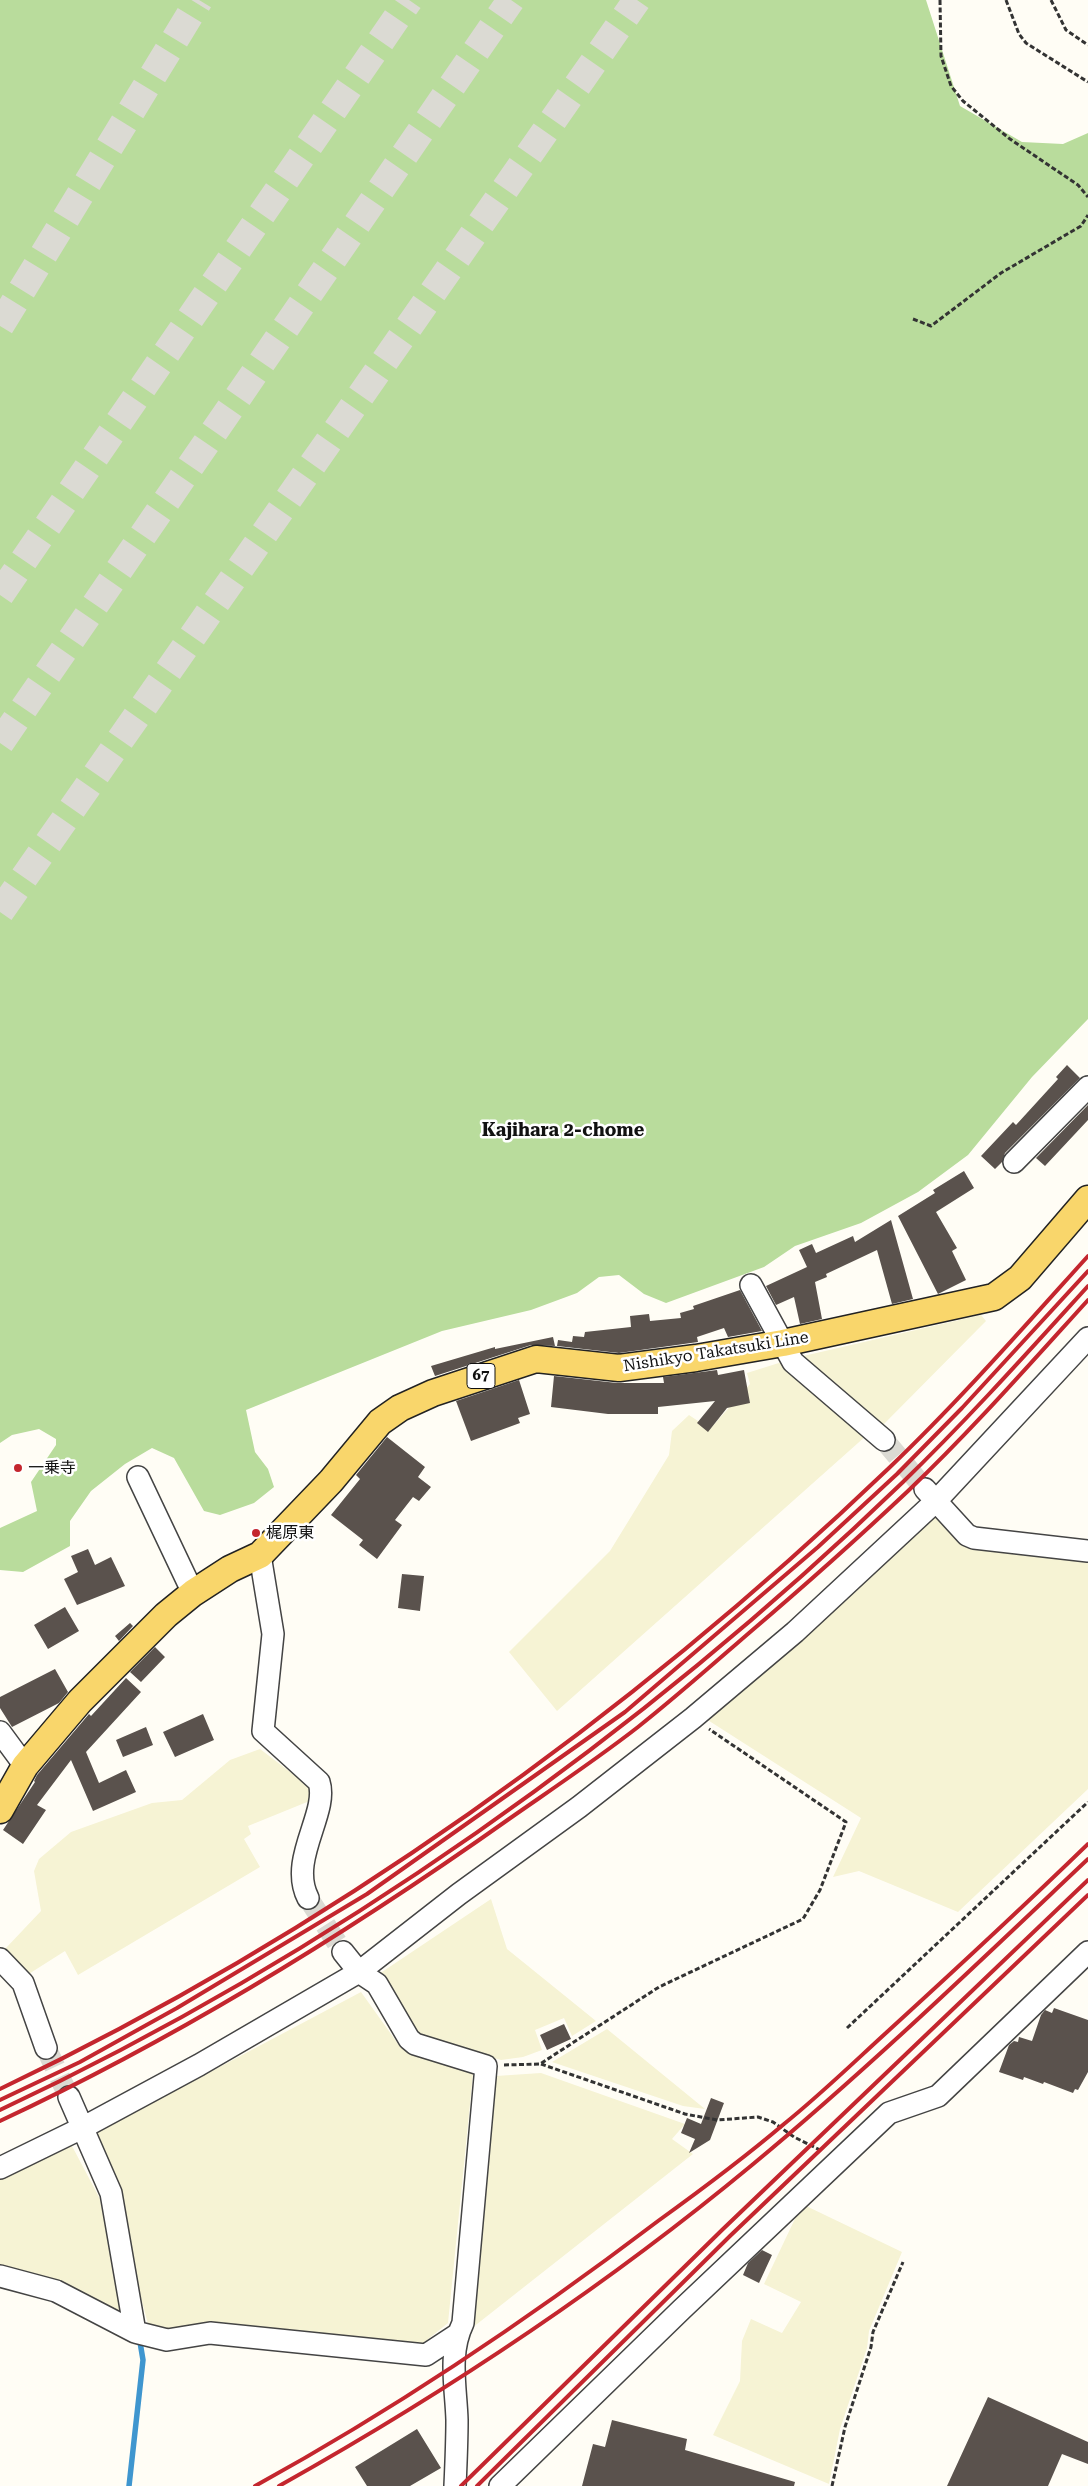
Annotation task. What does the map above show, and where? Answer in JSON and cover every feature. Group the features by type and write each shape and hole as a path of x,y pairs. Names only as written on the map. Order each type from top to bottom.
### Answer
{"main road":[{"name":"Nishikyo Takatsuki Line","path":"0,1810 24,1766 80,1701 166,1615 193,1593 230,1569 260,1555 331,1481 380,1422 400,1408 433,1393 536,1359 619,1368 696,1358 782,1343 994,1297 1020,1278 1088,1199"}],"street":[{"path":"1014,1162 1088,1087"},
{"path":"751,1285 793,1362 884,1440"},
{"path":"0,2168 84,2127 199,2065 359,1972 693,1718 795,1632 1088,1338"},
{"path":"138,1477 193,1593"},
{"path":"931,1495 967,1535 974,1538 1088,1551"},
{"path":"260,1555 273,1634 262,1731 319,1782 322,1791 310,1830 303,1874 304,1889 308,1898"},
{"path":"0,1732 24,1766"},
{"path":"343,1952 359,1972 376,1984 409,2039 415,2044 486,2066 463,2323 455,2342 454,2389 457,2418 455,2486"},
{"path":"500,2486 681,2310 889,2113 938,2096 1088,1952"},
{"path":"0,1959 23,1983 46,2048"},
{"path":"69,2097 84,2127 111,2193 135,2332"},
{"path":"0,2276 56,2291 135,2332 168,2340 210,2333 426,2355 458,2334"}],"path":[{"path":"940,0 941,56 951,86 963,101 1010,139 1078,185 1088,198"},
{"path":"1006,0 1019,34 1026,43 1088,82"},
{"path":"1051,0 1066,30 1088,44"},
{"path":"913,319 931,326 1001,273 1081,226 1088,216"},
{"path":"540,2064 659,1987 803,1919 820,1890 846,1822 693,1718"},
{"path":"846,2028 1088,1802"},
{"path":"486,2066 540,2064 685,2114 717,2120 758,2117 773,2122 794,2137 825,2152"},
{"path":"832,2486 845,2427 873,2332 903,2262"}],"shaded area":[{"path":"981,1315 986,1321 880,1428 799,1357"},
{"path":"782,1362 867,1435 557,1711 509,1652 610,1551 669,1455 672,1431 689,1415 710,1429 750,1384 747,1373"},
{"path":"939,1513 968,1543 1088,1557 1088,1789 958,1912 859,1871 833,1877 861,1818 703,1717"},
{"path":"260,1749 314,1790 312,1800 248,1826 251,1834 244,1839 260,1867 78,1975 65,1951 24,1977 5,1949 41,1911 34,1871 39,1859 71,1832 152,1803 182,1800 230,1760"},
{"path":"491,1899 507,1949 596,2021 572,2036 564,2018 535,2030 542,2050 523,2057 501,2060 423,2037 408,2022 379,1974"},
{"path":"361,1992 401,2048 473,2074 448,2323 422,2344 167,2340 148,2324 97,2132"},
{"path":"607,2029 705,2109 683,2106 552,2062"},
{"path":"541,2073 685,2124 672,2139 693,2154 472,2328 496,2076"},
{"path":"72,2146 100,2199 121,2315 0,2268 0,2180"},
{"path":"802,2204 902,2252 869,2331 867,2348 840,2429 829,2484 713,2435 740,2381 742,2341 751,2319 782,2333 801,2302 764,2284"}],"green space":[{"path":"0,0 926,0 960,106 1022,142 1063,144 1088,133 1088,1019 1032,1077 968,1155 918,1192 861,1223 795,1246 764,1267 666,1303 644,1294 619,1275 599,1277 577,1293 531,1310 442,1331 246,1410 255,1452 268,1469 274,1487 254,1503 220,1515 204,1511 174,1458 152,1448 125,1464 91,1491 70,1521 70,1546 23,1572 0,1570 0,1528 37,1511 31,1482 56,1445 56,1439 39,1429 12,1435 0,1443"}],"building":[{"path":"1067,1065 1080,1078 1005,1153 1002,1162 995,1169 981,1156 1013,1122 1016,1125 1058,1079 1056,1077"},
{"path":"1088,1105 1088,1120 1045,1166 1036,1158"},
{"path":"964,1171 974,1188 936,1212 957,1248 952,1251 966,1280 938,1294 898,1216 935,1193 933,1190"},
{"path":"891,1220 913,1299 892,1304 877,1250 826,1274 827,1277 815,1282 822,1319 800,1324 794,1297 776,1305 766,1286 807,1267 799,1250 812,1244 816,1253 853,1236 855,1242"},
{"path":"740,1290 762,1331 728,1337 724,1328 697,1337 698,1342 619,1353 557,1346 558,1340 572,1342 573,1336 584,1337 585,1332 631,1327 630,1316 649,1314 650,1321 681,1318 680,1313 694,1309 693,1306"},
{"path":"553,1337 555,1346 531,1345 435,1376 431,1366 495,1347 495,1349"},
{"path":"717,1370 718,1375 744,1370 750,1403 727,1408 708,1432 697,1423 715,1401 658,1407 658,1414 608,1414 551,1407 554,1376 617,1383 664,1383 663,1377"},
{"path":"519,1380 530,1414 518,1418 520,1423 471,1441 456,1401"},
{"path":"387,1437 425,1467 418,1477 431,1487 419,1501 413,1497 395,1520 402,1525 377,1559 359,1545 363,1540 331,1515 360,1479 356,1475"},
{"path":"88,1549 95,1565 111,1557 125,1586 77,1605 64,1579 78,1572 71,1556"},
{"path":"402,1574 424,1576 420,1611 398,1608"},
{"path":"65,1607 79,1631 48,1649 34,1625"},
{"path":"130,1623 133,1626 119,1641 115,1636"},
{"path":"155,1647 165,1657 141,1682 130,1672"},
{"path":"55,1669 68,1692 59,1703 12,1727 0,1708 0,1697"},
{"path":"126,1678 141,1692 86,1752 99,1783 126,1770 136,1792 93,1811 71,1760 37,1805 46,1810 23,1844 3,1830 35,1782 37,1775 89,1714 91,1716"},
{"path":"203,1714 214,1740 175,1757 163,1732"},
{"path":"146,1727 153,1745 123,1757 116,1740"},
{"path":"1054,2008 1088,2020 1088,2072 1078,2090 1075,2089 1073,2093 1044,2082 1043,2084 1024,2077 1023,2080 999,2072 1009,2045 1014,2041 1018,2042 1019,2037 1032,2041 1041,2015 1045,2010 1052,2013"},
{"path":"564,2024 571,2039 547,2050 540,2035"},
{"path":"711,2098 724,2103 710,2140 689,2153 695,2139 681,2133 687,2118 701,2124"},
{"path":"762,2250 772,2255 759,2283 743,2275 748,2263"},
{"path":"988,2397 1088,2442 1088,2464 1062,2454 1048,2486 947,2486"},
{"path":"612,2420 687,2439 685,2450 795,2482 794,2486 582,2486 593,2444 605,2447"},
{"path":"417,2429 441,2468 410,2486 367,2486 355,2467"}],"waterway":[{"path":"129,2486 143,2360 140,2342"}],"tunnel":[{"path":"0,326 199,0"},
{"path":"0,595 409,0"},
{"path":"0,743 511,0"},
{"path":"0,912 637,0"},
{"path":"884,1440 925,1489"},
{"path":"308,1898 343,1952"},
{"path":"46,2048 69,2097"}],"railway":[{"path":"0,2089 121,2028 239,1962 356,1890 469,1814 579,1733 686,1648 789,1560 889,1468 966,1390 1088,1256"},
{"path":"0,2100 80,2062 177,2008 367,1894 625,1712 818,1547 897,1474 962,1408 1088,1271"},
{"path":"0,2110 122,2049 243,1982 361,1910 477,1832 590,1750 698,1664 803,1575 903,1482 974,1410 1088,1286"},
{"path":"0,2121 67,2089 197,2019 324,1943 448,1861 622,1739 680,1693 908,1491 977,1421 1088,1300"},
{"path":"255,2486 360,2425 461,2361 561,2293 722,2174 769,2137 823,2090 988,1939 1088,1844"},
{"path":"279,2486 402,2414 523,2336 697,2210 796,2128 881,2053 1088,1859"},
{"path":"461,2486 722,2230 1088,1880"},
{"path":"477,2486 730,2236 1088,1895"}],"place":[{"name":"一乗寺","path":"18,1468"},
{"name":"梶原東","path":"256,1533"}],"district":[{"name":"Kajihara 2-chome","path":"563,1131"}]}
